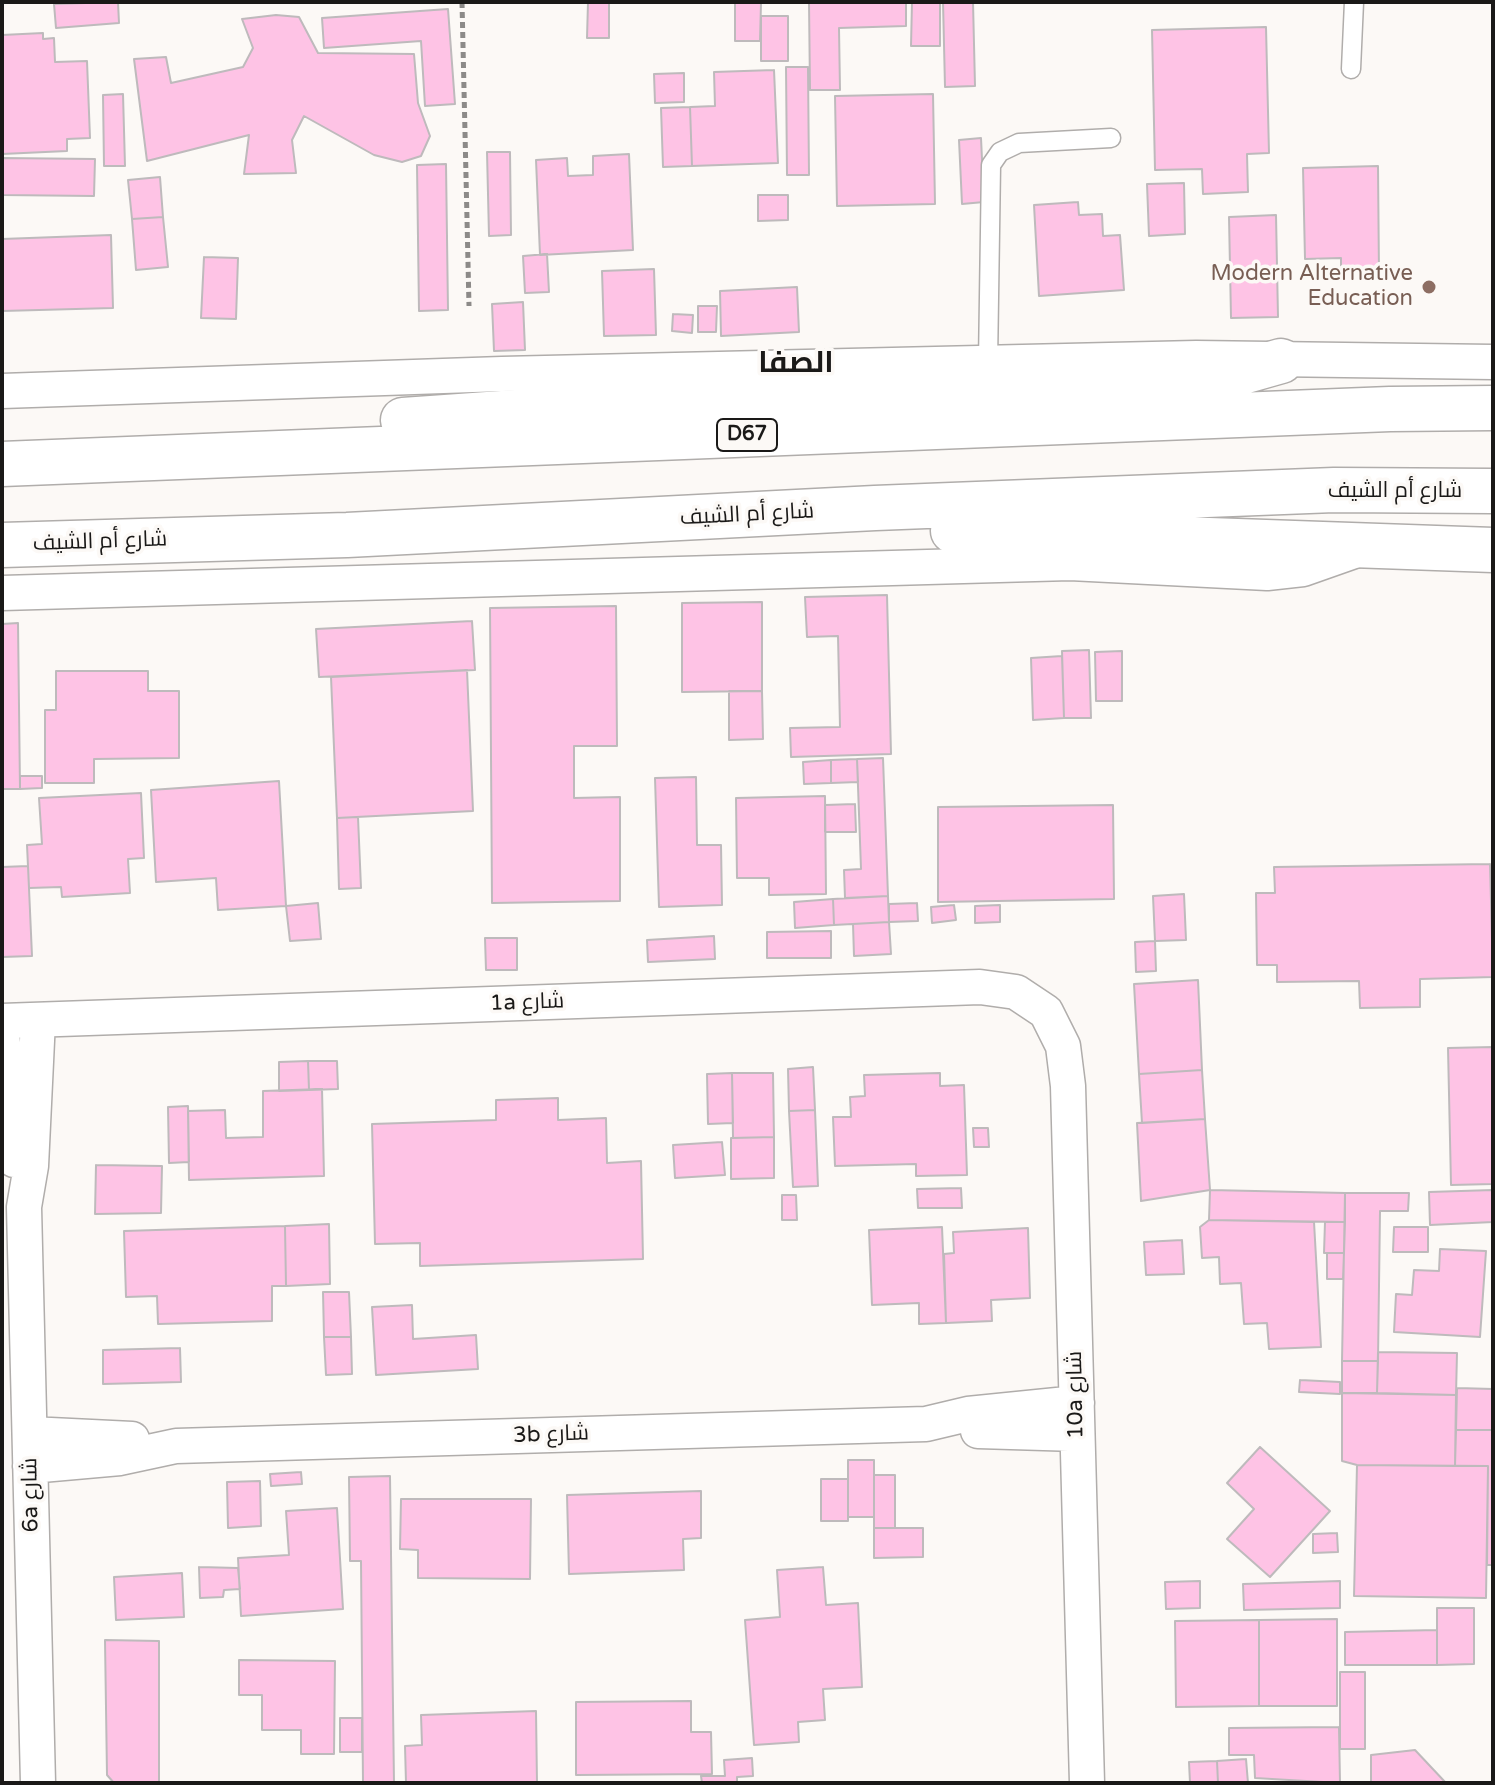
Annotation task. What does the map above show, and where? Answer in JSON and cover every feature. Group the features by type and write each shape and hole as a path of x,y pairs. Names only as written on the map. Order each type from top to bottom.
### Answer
{"main road":[{"path":"178,458 208,439 244,431 616,405 1158,386 1221,378 1281,361"},
{"name":"D67","path":"2,464 1374,410 1493,408"},
{"name":"شارع أم الشيف","path":"2,545 347,535 875,508 1334,490 1493,491"},
{"path":"875,508 902,520 961,532 1493,550"}],"street":[{"path":"2,391 1196,358 1493,362"},
{"path":"2,593 1057,563 1267,573 1303,569 1337,559 1370,544"},
{"name":"1a شارع","path":"2,1021 980,987 1016,992 1046,1012"},
{"name":"10a شارع","path":"1046,1012 1063,1046 1068,1086 1087,1783"},
{"name":"6a شارع","path":"24,1207 31,1166 38,1020"},
{"name":"6a شارع","path":"2,1033 12,1150 24,1207 38,1783"},
{"name":"3b شارع","path":"30,1450 120,1458 176,1446 926,1424 967,1430 1077,1418"}],"lane":[{"path":"1351,69 1354,2"},
{"path":"988,363 991,165 1000,152 1019,143 1111,138"}],"path":[{"path":"462,2 469,306"}],"building":[{"path":"118,2 119,23 56,28 54,4"},
{"path":"588,2 609,2 609,38 587,38"},
{"path":"809,2 906,2 906,26 839,28 840,90 810,90"},
{"path":"912,2 940,2 940,46 911,46"},
{"path":"943,2 973,2 975,86 945,87"},
{"path":"735,3 761,3 760,41 735,41"},
{"path":"448,9 455,104 425,106 421,41 324,48 322,18"},
{"path":"276,15 299,17 318,53 414,54 418,103 430,136 421,156 402,162 374,155 304,116 292,140 296,173 244,174 249,135 147,161 134,59 166,57 171,83 243,67 253,48 242,19"},
{"path":"761,16 788,16 788,61 761,61"},
{"path":"1266,27 1269,153 1247,154 1248,192 1203,194 1202,169 1155,170 1152,30"},
{"path":"43,33 43,39 54,38 55,62 87,61 90,138 67,139 67,151 2,154 2,35"},
{"path":"786,67 808,67 809,175 787,175"},
{"path":"774,70 778,163 692,166 690,107 715,106 714,72"},
{"path":"684,73 684,102 655,103 654,74"},
{"path":"123,94 125,166 104,166 103,95"},
{"path":"933,94 935,204 837,206 835,96"},
{"path":"690,107 692,166 663,167 661,108"},
{"path":"981,138 984,202 962,204 959,140"},
{"path":"487,152 510,152 511,235 489,236"},
{"path":"629,154 633,250 540,255 536,160 567,158 568,176 593,175 593,156"},
{"path":"2,158 95,159 94,196 2,195"},
{"path":"446,164 448,310 419,311 417,165"},
{"path":"1378,166 1379,275 1341,275 1341,258 1305,259 1303,168"},
{"path":"160,177 163,217 132,219 128,180"},
{"path":"1184,183 1185,234 1149,236 1147,184"},
{"path":"758,195 788,195 788,220 758,221"},
{"path":"1078,202 1079,215 1102,214 1103,236 1120,235 1124,290 1039,296 1034,205"},
{"path":"1276,215 1278,317 1231,318 1229,217"},
{"path":"163,217 168,267 136,270 132,219"},
{"path":"111,235 113,308 2,311 2,239"},
{"path":"547,254 549,292 525,293 523,256"},
{"path":"204,257 238,258 236,319 201,318"},
{"path":"654,269 656,335 604,336 602,271"},
{"path":"797,287 799,332 721,336 720,291"},
{"path":"523,302 525,350 494,351 492,304"},
{"path":"698,306 717,306 716,332 698,332"},
{"path":"673,314 693,315 692,333 672,331"},
{"path":"887,595 891,754 791,757 790,728 840,727 838,636 807,637 805,597"},
{"path":"762,602 762,691 682,692 682,603"},
{"path":"616,606 617,746 574,746 574,798 620,797 620,901 492,903 490,608"},
{"path":"472,621 475,670 319,677 316,629"},
{"path":"18,623 20,789 2,789 2,624"},
{"path":"1089,650 1091,718 1064,718 1062,651"},
{"path":"1122,651 1122,701 1096,701 1095,652"},
{"path":"1062,656 1064,718 1033,720 1031,658"},
{"path":"467,670 473,811 337,818 331,677"},
{"path":"56,671 148,671 148,691 179,691 179,758 94,759 94,783 45,783 45,710 56,710"},
{"path":"729,691 762,691 763,739 729,740"},
{"path":"883,758 888,896 845,898 844,870 861,869 857,759"},
{"path":"857,759 858,782 831,783 831,760"},
{"path":"831,760 831,783 804,784 803,762"},
{"path":"20,776 42,776 42,788 20,789"},
{"path":"696,777 697,845 721,845 722,905 659,907 655,778"},
{"path":"279,781 286,906 218,910 216,878 156,882 151,790"},
{"path":"141,793 144,858 128,859 130,893 62,897 61,887 29,888 27,845 42,844 39,798"},
{"path":"825,796 826,894 769,895 769,878 737,878 736,798"},
{"path":"855,804 856,832 825,832 825,805"},
{"path":"1113,805 1114,899 938,902 938,807"},
{"path":"358,817 361,888 339,889 337,818"},
{"path":"1490,864 1493,977 1420,979 1420,1007 1360,1008 1359,981 1277,982 1277,965 1257,965 1256,893 1275,893 1274,867"},
{"path":"28,866 32,956 2,957 2,867"},
{"path":"1184,894 1186,940 1155,941 1153,896"},
{"path":"888,896 889,922 834,925 833,899"},
{"path":"833,899 834,925 795,928 794,902"},
{"path":"318,903 321,939 290,941 286,906"},
{"path":"917,903 918,921 889,922 889,904"},
{"path":"954,905 956,920 932,923 931,907"},
{"path":"1000,905 1000,922 975,923 975,906"},
{"path":"889,922 891,954 854,956 853,924"},
{"path":"831,931 831,958 767,958 767,932"},
{"path":"714,936 715,959 648,962 647,940"},
{"path":"485,938 517,938 517,970 486,970"},
{"path":"1155,941 1156,971 1136,972 1135,942"},
{"path":"1198,980 1202,1070 1139,1074 1134,984"},
{"path":"1493,1047 1493,1184 1451,1185 1448,1048"},
{"path":"308,1061 309,1090 279,1091 279,1062"},
{"path":"308,1061 337,1061 338,1089 309,1090"},
{"path":"813,1067 815,1110 789,1111 788,1069"},
{"path":"1202,1070 1205,1119 1142,1123 1139,1074"},
{"path":"732,1073 733,1123 708,1124 707,1074"},
{"path":"732,1073 773,1073 774,1137 733,1138"},
{"path":"940,1073 940,1086 964,1085 967,1175 916,1176 916,1164 835,1166 833,1117 851,1117 850,1097 865,1096 864,1075"},
{"path":"322,1089 324,1176 189,1180 188,1111 225,1110 226,1138 263,1137 263,1091"},
{"path":"558,1098 558,1120 606,1118 607,1163 641,1161 643,1259 420,1266 420,1243 375,1244 372,1124 496,1120 496,1100"},
{"path":"188,1106 189,1162 169,1163 168,1107"},
{"path":"815,1110 818,1186 793,1187 789,1111"},
{"path":"1205,1119 1210,1190 1141,1201 1137,1123"},
{"path":"973,1128 988,1128 989,1147 974,1147"},
{"path":"774,1137 774,1178 731,1179 731,1138"},
{"path":"722,1142 725,1175 675,1178 673,1145"},
{"path":"96,1165 162,1166 161,1213 95,1214"},
{"path":"961,1188 962,1208 918,1208 917,1189"},
{"path":"1210,1190 1345,1193 1345,1222 1209,1220"},
{"path":"1493,1190 1493,1222 1430,1225 1429,1192"},
{"path":"1345,1193 1409,1193 1408,1211 1380,1211 1378,1361 1342,1361"},
{"path":"782,1195 796,1195 797,1220 782,1220"},
{"path":"1209,1220 1314,1222 1321,1347 1269,1349 1267,1323 1244,1324 1241,1283 1220,1284 1219,1257 1202,1258 1200,1227"},
{"path":"1325,1222 1345,1222 1344,1253 1324,1253"},
{"path":"329,1224 330,1284 286,1286 285,1226"},
{"path":"285,1226 286,1286 272,1286 272,1321 158,1324 157,1296 126,1297 124,1231"},
{"path":"942,1227 946,1323 919,1324 919,1303 872,1305 869,1230"},
{"path":"1394,1227 1428,1227 1428,1252 1393,1252"},
{"path":"1028,1228 1030,1298 991,1300 992,1321 946,1323 944,1254 954,1253 953,1232"},
{"path":"1182,1240 1184,1274 1146,1275 1144,1242"},
{"path":"1440,1249 1486,1251 1480,1337 1394,1332 1396,1294 1412,1295 1414,1270 1439,1271"},
{"path":"1327,1253 1344,1253 1343,1279 1327,1279"},
{"path":"323,1292 349,1292 351,1337 324,1337"},
{"path":"412,1305 413,1339 476,1335 478,1369 376,1375 372,1307"},
{"path":"324,1337 351,1337 352,1374 326,1375"},
{"path":"180,1348 181,1382 103,1384 103,1350"},
{"path":"1378,1352 1457,1353 1456,1395 1377,1393"},
{"path":"1342,1361 1378,1361 1377,1393 1342,1393"},
{"path":"1300,1380 1340,1382 1340,1394 1299,1392"},
{"path":"1457,1388 1493,1389 1493,1430 1456,1430"},
{"path":"1342,1393 1456,1395 1455,1466 1357,1465 1342,1461"},
{"path":"1456,1430 1493,1430 1493,1565 1487,1565 1488,1466 1455,1466"},
{"path":"1260,1447 1330,1511 1270,1577 1227,1539 1254,1509 1227,1483"},
{"path":"848,1460 874,1460 874,1517 848,1517"},
{"path":"1357,1465 1488,1466 1486,1598 1354,1596"},
{"path":"301,1472 302,1484 271,1486 270,1474"},
{"path":"874,1475 895,1475 895,1528 874,1528"},
{"path":"390,1476 394,1783 363,1783 361,1561 350,1561 349,1477"},
{"path":"821,1479 848,1479 848,1521 821,1521"},
{"path":"260,1481 261,1526 228,1528 227,1482"},
{"path":"701,1491 701,1538 683,1539 684,1570 569,1574 567,1495"},
{"path":"401,1499 531,1499 530,1579 418,1578 418,1550 400,1549"},
{"path":"337,1508 343,1609 241,1616 238,1558 289,1555 286,1511"},
{"path":"874,1528 923,1528 923,1557 874,1558"},
{"path":"1337,1533 1338,1552 1313,1553 1313,1534"},
{"path":"199,1567 238,1568 240,1589 224,1590 223,1597 200,1598"},
{"path":"823,1567 826,1605 858,1603 862,1687 823,1689 825,1720 798,1722 799,1742 754,1745 745,1620 780,1617 777,1570"},
{"path":"182,1573 184,1617 116,1620 114,1577"},
{"path":"1200,1581 1200,1608 1166,1609 1165,1582"},
{"path":"1340,1581 1340,1608 1244,1610 1243,1584"},
{"path":"1437,1608 1474,1608 1474,1664 1437,1665"},
{"path":"1337,1619 1337,1706 1259,1706 1259,1620"},
{"path":"1259,1620 1259,1706 1176,1707 1175,1621"},
{"path":"1437,1630 1437,1665 1345,1665 1345,1632"},
{"path":"105,1640 159,1641 159,1783 114,1783 107,1775"},
{"path":"239,1660 335,1661 334,1754 301,1754 301,1730 262,1730 262,1695 239,1695"},
{"path":"1340,1672 1365,1672 1365,1749 1340,1749"},
{"path":"691,1701 691,1732 711,1732 712,1774 576,1775 576,1702"},
{"path":"536,1711 537,1783 406,1783 405,1746 422,1745 421,1715"},
{"path":"340,1718 362,1718 362,1752 340,1752"},
{"path":"1339,1727 1340,1783 1255,1778 1254,1755 1229,1755 1229,1728"},
{"path":"1415,1750 1446,1783 1371,1783 1371,1755"},
{"path":"752,1758 753,1776 737,1777 737,1783 702,1783 701,1776 725,1776 724,1760"},
{"path":"1246,1759 1248,1783 1218,1783 1217,1761"},
{"path":"1217,1761 1218,1783 1190,1783 1189,1762"}],"place":[{"name":"Modern Alternative Education","path":"1429,287"}],"district":[{"name":"الصفا","path":"796,364"}]}
